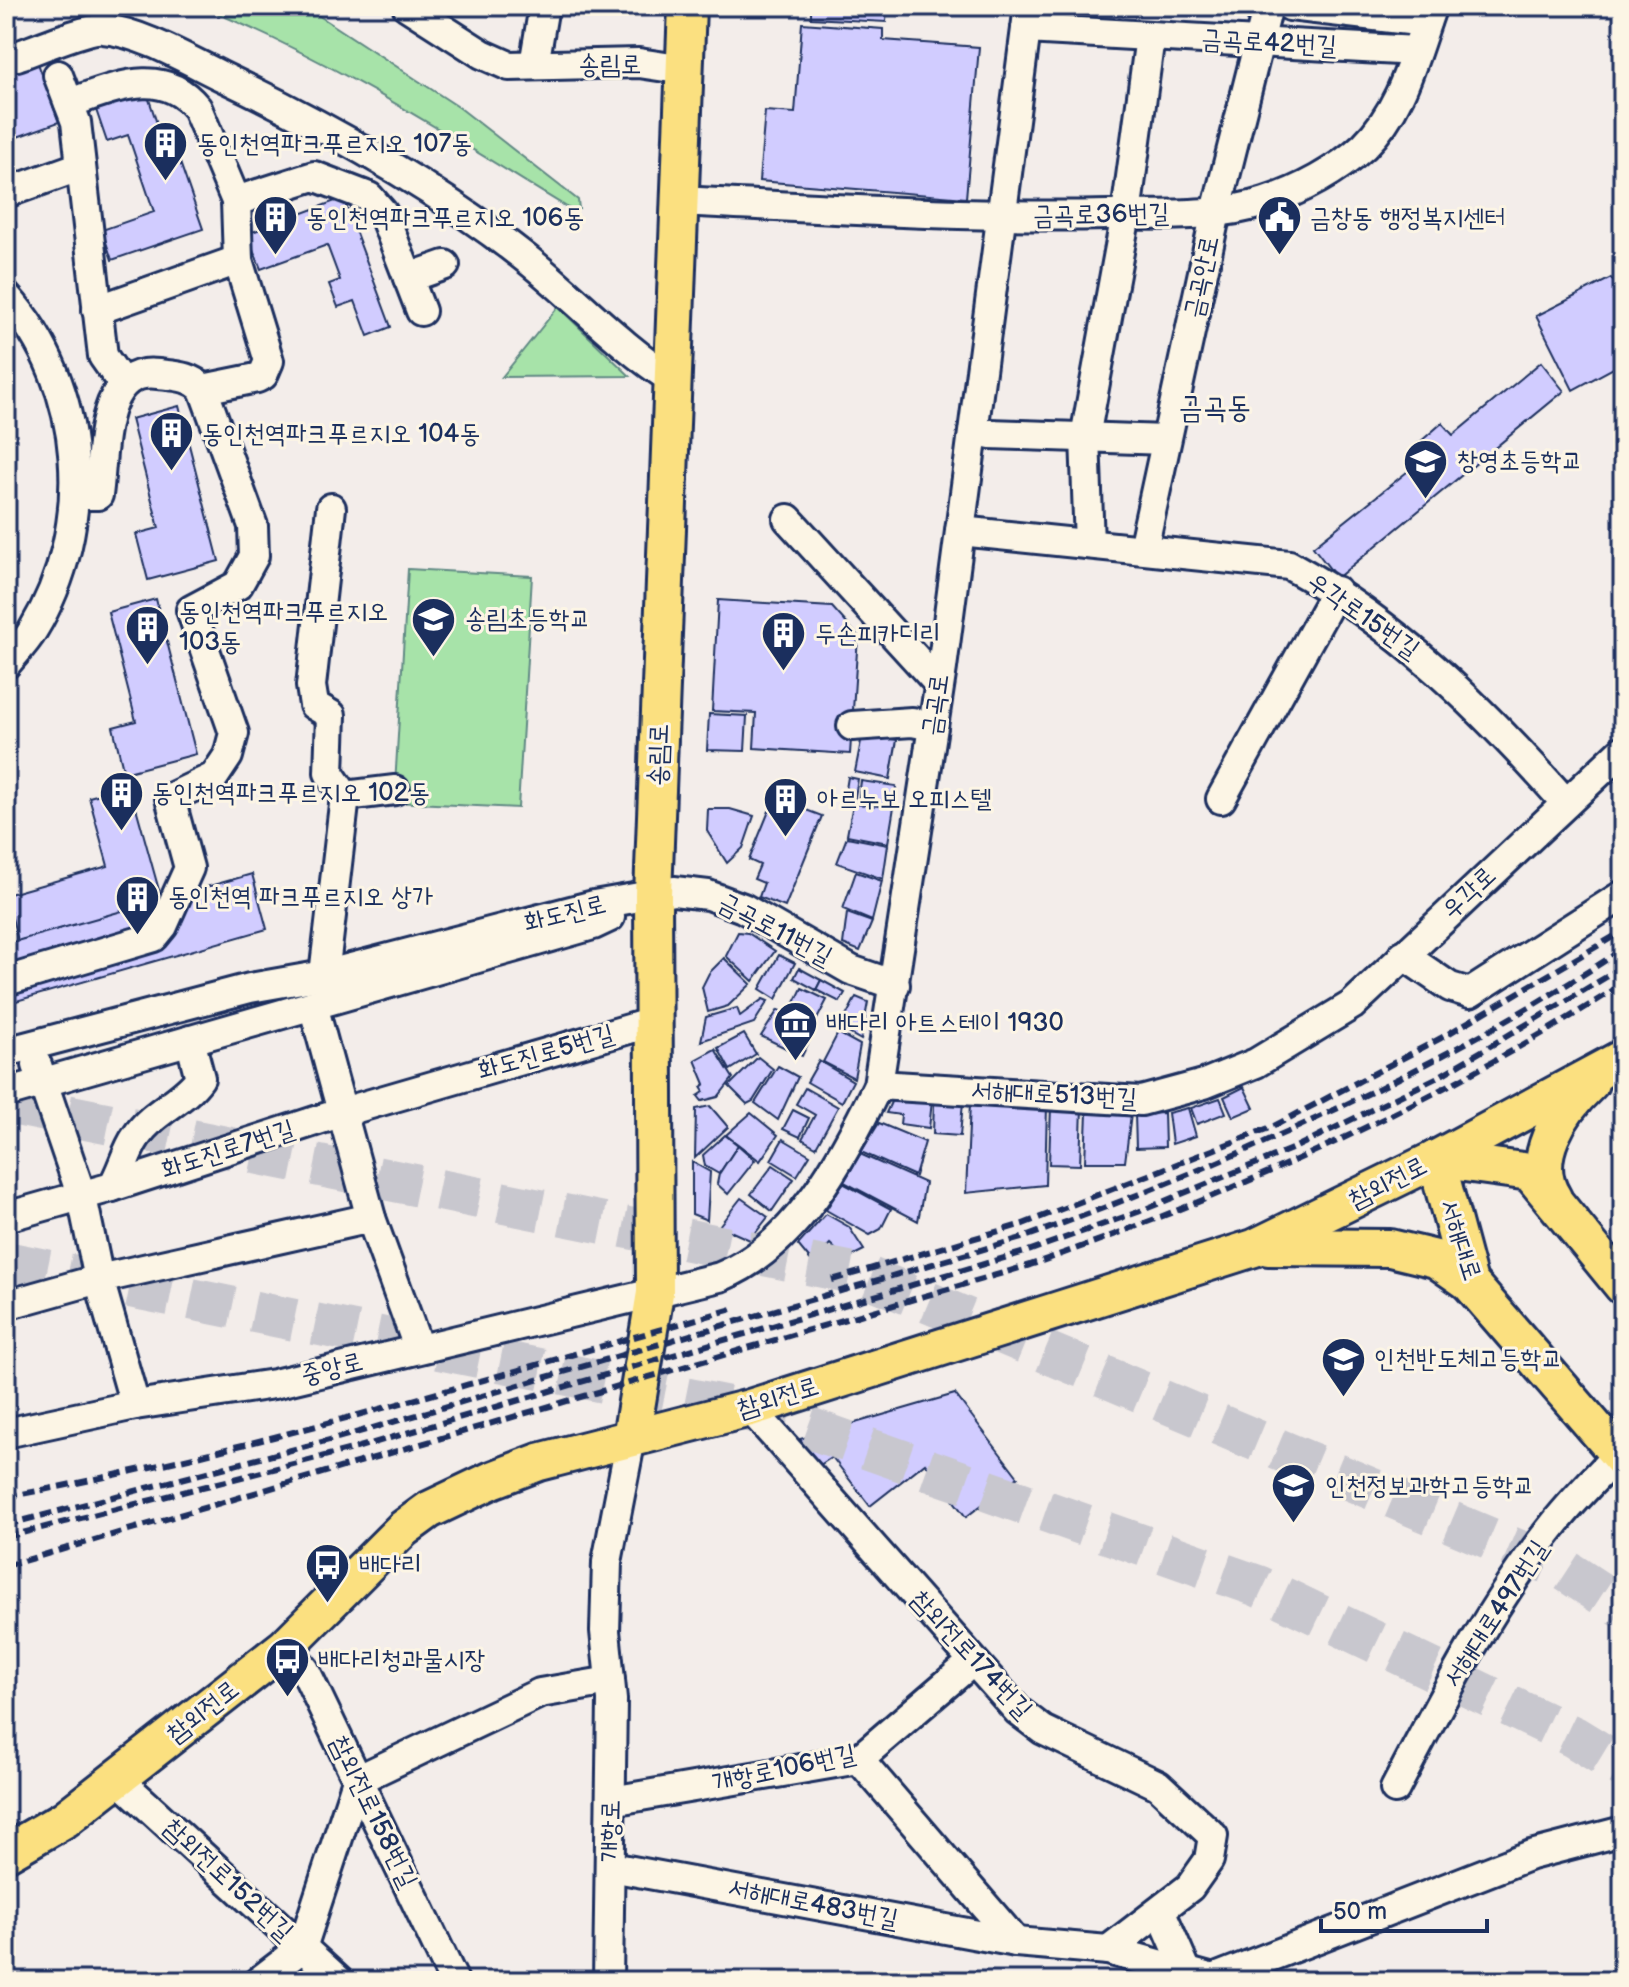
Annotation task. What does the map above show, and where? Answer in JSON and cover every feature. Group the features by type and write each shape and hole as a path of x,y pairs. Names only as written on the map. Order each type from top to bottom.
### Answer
{"main road":[{"name":"송림로","path":"631,1438 655,1293 653,895 687,6"},
{"name":"참외전로","path":"6,1853 65,1819 285,1647 403,1529 429,1510 539,1462 750,1408 1254,1248 1436,1159 1533,1104 1613,1064"},
{"path":"1570,1225 1544,1184 1545,1154 1571,1101 1613,1064"},
{"name":"서해대로","path":"1620,1457 1469,1282 1436,1159 1530,1172 1570,1225 1623,1286"},
{"path":"1254,1248 1390,1248 1436,1259 1469,1282"}],"street":[{"name":"송림로","path":"407,6 495,62 509,66 639,63 685,70"},
{"path":"534,65 544,6"},
{"name":"금곡안로","path":"1143,549 1216,212 1268,6"},
{"path":"1290,6 1429,14"},
{"name":"금곡로36번길","path":"679,201 1000,217 1216,212 1264,202 1324,176 1364,145 1390,113 1429,14"},
{"name":"금곡로42번길","path":"1027,17 1150,37 1416,51"},
{"name":"금곡로","path":"655,1293 739,1270 775,1242 832,1167 878,1085 939,684 1027,17"},
{"path":"17,56 102,28 158,46 239,84 395,169 466,215 529,261 643,361 673,380"},
{"path":"1089,544 1085,437 1126,214 1150,37"},
{"path":"58,75 76,122 103,356 122,383"},
{"path":"69,103 138,81 159,83 187,96 197,108 236,201 238,260 268,355 267,369 257,378 203,389"},
{"path":"6,193 81,166"},
{"path":"236,201 314,176 369,197 383,213 421,311"},
{"path":"97,310 238,260"},
{"path":"408,278 445,265"},
{"path":"6,296 42,346 69,418 76,455 74,495 57,578 33,631 6,664"},
{"path":"6,981 154,937 189,868 170,798 214,777 232,745 232,721 191,610 238,585 254,556 253,526 203,389 185,377 145,372 122,383 109,409 98,495 74,495"},
{"path":"990,434 1166,440"},
{"path":"324,975 345,796 329,773 331,715 314,705 311,686 331,508"},
{"path":"788,519 939,684"},
{"name":"우각로15번길","path":"960,531 1289,565 1336,591 1392,631 1468,697 1566,803"},
{"path":"1221,799 1336,591"},
{"path":"852,726 912,722 933,726"},
{"name":"우각로","path":"1311,1031 1352,1005 1623,750"},
{"path":"345,796 395,790"},
{"name":"금곡로11번길","path":"653,895 674,891 708,895 743,908 851,970 895,985"},
{"name":"화도진로","path":"19,1048 250,988 324,975 594,905 653,895"},
{"name":"화도진로","path":"6,1093 593,925 653,895"},
{"path":"1403,955 1450,987 1470,993 1623,895"},
{"path":"313,1005 371,1218 418,1347"},
{"name":"화도진로5번길","path":"439,1085 653,1022"},
{"name":"서해대로513번길","path":"878,1085 1141,1101 1204,1084 1256,1063 1311,1031"},
{"path":"13,1215 112,1187 135,1138 164,1107 191,1091 200,1078 190,1040"},
{"path":"19,1048 42,1083 82,1197 99,1279 135,1405"},
{"name":"화도진로7번길","path":"112,1187 343,1112 439,1085"},
{"path":"6,1305 99,1279 371,1218"},
{"name":"중앙로","path":"6,1433 135,1405 274,1384 418,1347 655,1293"},
{"name":"참외전로174번길","path":"750,1408 1018,1711 1043,1730 1158,1785 1213,1836 1209,1860 1190,1887 1161,1912"},
{"name":"개항로","path":"608,1981 611,1801 610,1681 605,1631 607,1562 631,1438"},
{"name":"서해대로497번길","path":"1395,1789 1437,1708 1513,1581 1556,1522 1620,1457"},
{"name":"참외전로158번길","path":"285,1647 305,1670 454,1981"},
{"name":"개항로106번길","path":"611,1801 859,1759 972,1662"},
{"path":"259,1981 302,1948 357,1780 540,1693 610,1681"},
{"path":"859,1759 1016,1942"},
{"name":"참외전로152번길","path":"118,1779 339,1981"},
{"path":"1108,1950 1161,1912 1204,1979 1531,1855 1623,1831"},
{"name":"서해대로483번길","path":"611,1867 1016,1942 1108,1950 1204,1979"}],"green space":[{"path":"199,6 304,6 460,108 578,200 579,209 570,209 342,74"},
{"path":"558,307 630,376 502,377"},
{"path":"408,569 532,576 518,808 394,802"}],"building":[{"path":"811,6 887,6 886,22 811,18"},
{"path":"802,23 883,29 883,40 979,47 966,198 759,181 765,111 795,113"},
{"path":"34,52 59,122 6,141 6,62"},
{"name":"동인천역파크푸르지오 107동","path":"145,87 167,154 176,151 203,229 112,260 102,230 154,212 128,135 107,142 94,104"},
{"name":"동인천역파크푸르지오 106동","path":"343,198 391,327 368,336 355,301 338,307 329,284 340,280 327,245 261,269 247,234"},
{"path":"1623,276 1623,363 1573,390 1536,316 1611,278 1613,281"},
{"path":"1541,362 1564,391 1337,578 1313,547 1422,460 1412,449 1442,423 1453,435"},
{"name":"동인천역파크푸르지오 104동","path":"179,406 219,561 148,580 136,534 159,528 131,419"},
{"name":"동인천역파크푸르지오 103동","path":"156,599 196,754 124,773 113,727 136,721 108,612"},
{"name":"두손피카디리","path":"718,600 832,607 858,636 850,754 754,748 756,713 712,711"},
{"path":"709,714 747,716 745,751 707,750"},
{"path":"862,736 897,740 890,779 855,772"},
{"path":"848,777 858,779 854,802 844,801"},
{"path":"861,781 896,786 894,805 858,803"},
{"name":"동인천역파크푸르지오 102동","path":"130,786 162,901 18,941 6,895 108,866 89,797"},
{"name":"아르누보 오피스텔","path":"785,802 822,816 785,907 759,897 764,883 754,879 760,865 749,860 769,811 780,815"},
{"path":"853,804 894,807 888,843 847,835"},
{"path":"708,809 730,809 754,816 743,848 727,863 707,831"},
{"path":"847,837 888,845 883,879 837,863"},
{"path":"856,872 882,881 872,921 843,909"},
{"name":"동인천역 파크푸르지오 상가","path":"252,874 267,929 6,1004 6,944"},
{"path":"847,913 872,922 860,951 843,944"},
{"path":"738,932 748,933 775,951 753,981 726,956"},
{"path":"779,955 795,963 776,999 760,989"},
{"path":"724,958 751,984 728,1006 708,1012 702,987 709,973"},
{"path":"799,968 821,980 816,990 794,978"},
{"path":"821,980 845,993 840,1002 816,990"},
{"path":"802,988 827,1000 815,1023 791,1011"},
{"path":"856,997 868,1002 861,1040 840,1028"},
{"path":"763,999 768,1001 754,1023 701,1041 706,1017 737,1008 740,1016"},
{"path":"778,1010 815,1029 802,1056 761,1036"},
{"path":"838,1033 860,1045 854,1078 823,1062"},
{"path":"744,1034 756,1054 730,1070 718,1048"},
{"path":"715,1049 733,1078 718,1097 702,1101 698,1096 704,1092 701,1087 705,1084 695,1060"},
{"path":"758,1057 773,1069 753,1101 747,1104 729,1086"},
{"path":"819,1061 853,1081 842,1102 807,1082"},
{"path":"778,1066 798,1077 778,1120 755,1103"},
{"path":"1244,1087 1254,1108 1233,1117 1224,1097"},
{"path":"805,1088 838,1107 816,1147 802,1139 815,1115 796,1104"},
{"path":"899,1098 932,1101 929,1128 900,1124 901,1115 886,1113 891,1102"},
{"path":"1220,1098 1226,1113 1197,1124 1191,1108"},
{"path":"934,1100 963,1102 960,1136 933,1134"},
{"path":"970,1103 1047,1105 1045,1185 966,1193"},
{"path":"710,1106 728,1127 695,1158 696,1109"},
{"path":"1051,1106 1082,1107 1080,1165 1049,1164"},
{"path":"1188,1108 1196,1136 1172,1144 1168,1113"},
{"path":"793,1110 809,1118 800,1137 783,1129"},
{"path":"751,1113 778,1135 760,1161 726,1135"},
{"path":"1087,1113 1131,1114 1125,1162 1085,1162"},
{"path":"1164,1113 1165,1147 1136,1148 1135,1114"},
{"path":"879,1123 925,1142 915,1176 861,1152"},
{"path":"725,1135 738,1145 719,1174 705,1166 703,1155"},
{"path":"783,1139 810,1155 797,1176 771,1160"},
{"path":"738,1145 755,1160 728,1194 717,1184 719,1174"},
{"path":"860,1154 925,1183 918,1221 844,1182"},
{"path":"692,1162 710,1172 707,1220 692,1214"},
{"path":"773,1165 794,1179 772,1211 751,1194"},
{"path":"843,1183 891,1209 881,1229 870,1235 826,1210"},
{"path":"741,1198 768,1217 750,1240 719,1226"},
{"path":"826,1214 849,1227 864,1250 846,1259 830,1244 812,1262 798,1245"},
{"path":"955,1394 1018,1477 966,1517 925,1463 870,1506 832,1457 820,1465 800,1439"}],"tunnel":[{"path":"6,1103 863,1275 1565,1570 1623,1608"},
{"path":"6,1262 778,1417 1258,1586 1574,1737 1623,1767"}],"railway":[{"path":"832,1280 1023,1224 1274,1126 1441,1038 1623,931"},
{"path":"6,1525 352,1434 1025,1237 1180,1178 1333,1111 1480,1035 1623,949"},
{"path":"6,1537 356,1448 1028,1251 1138,1212 1294,1148 1438,1077 1623,967"},
{"path":"6,1566 1030,1265 1108,1237 1260,1176 1335,1142 1481,1068 1623,984"},
{"path":"6,1497 191,1458 282,1435 736,1308"}],"place":[{"name":"동인천역파크푸르지오 107동","path":"166,183"},
{"name":"동인천역파크푸르지오 106동","path":"275,257"},
{"name":"금창동 행정복지센터","path":"1279,257"},
{"name":"동인천역파크푸르지오 104동","path":"171,473"},
{"name":"창영초등학교","path":"1426,500"},
{"name":"송림초등학교","path":"434,658"},
{"name":"동인천역파크푸르지오 103동","path":"148,666"},
{"name":"두손피카디리","path":"784,673"},
{"name":"동인천역파크푸르지오 102동","path":"121,832"},
{"name":"아르누보 오피스텔","path":"786,838"},
{"name":"동인천역 파크푸르지오 상가","path":"137,936"},
{"name":"배다리 아트스테이 1930","path":"795,1062"},
{"name":"인천반도체고등학교","path":"1343,1398"},
{"name":"인천정보과학고등학교","path":"1294,1525"},
{"name":"배다리","path":"328,1604"},
{"name":"배다리청과물시장","path":"287,1699"}],"district":[{"name":"금곡동","path":"1215,408"}]}
